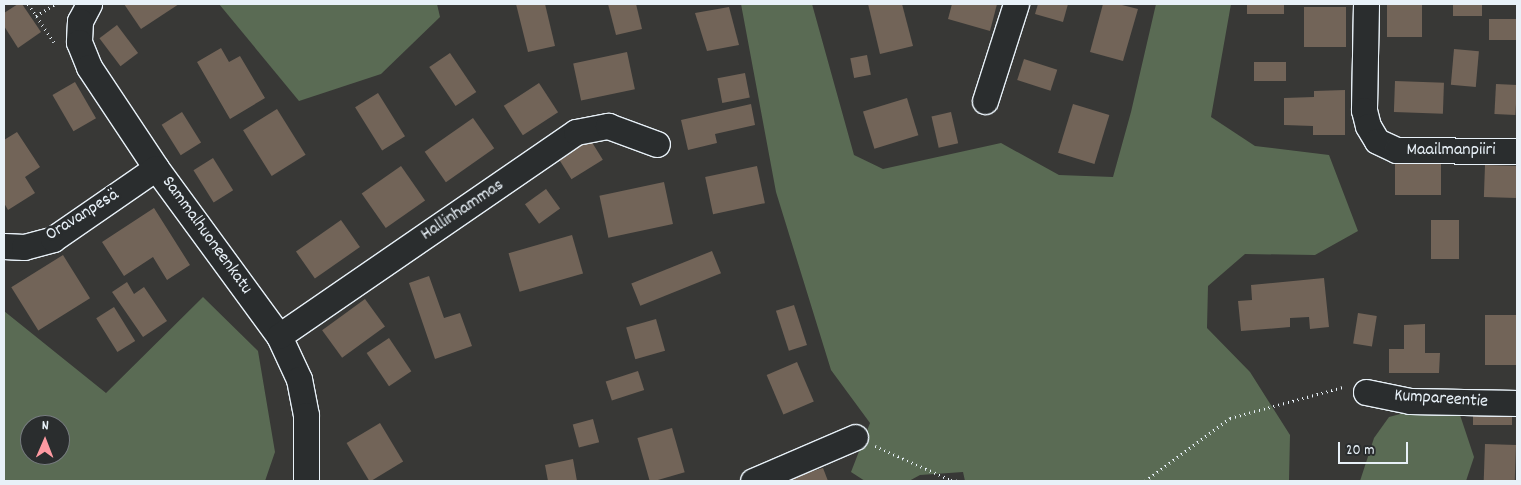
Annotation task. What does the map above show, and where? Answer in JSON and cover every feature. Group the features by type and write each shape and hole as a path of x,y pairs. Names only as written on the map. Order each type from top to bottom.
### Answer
{"street":[{"name":"Sammalhuoneenkatu","path":"89,4 80,21 79,42 88,67 156,168 280,336 299,379 306,415 306,481"},
{"path":"985,101 1016,4"},
{"name":"Maailmanpiiri","path":"1366,4 1364,110 1368,126 1377,141 1396,150 1517,151"},
{"name":"Hallinhammas","path":"280,336 576,132 608,126 656,144"},
{"name":"Oravanpesä","path":"4,246 24,247 53,239 156,168"},
{"name":"Kumpareentie","path":"1366,392 1410,401 1517,404"},
{"path":"753,481 855,438"}],"path":[{"path":"28,4 36,16 55,4"},
{"path":"1145,481 1230,418 1352,385 1366,392"},
{"path":"855,438 951,480 960,481"}],"green space":[{"path":"219,4 437,4 440,17 381,74 299,101"},
{"path":"741,4 812,4 854,155 883,169 1001,143 1059,175 1113,177 1131,112 1156,4 1231,4 1211,117 1255,146 1329,155 1358,231 1315,255 1245,254 1208,286 1207,328 1250,372 1290,435 1289,481 965,481 963,472 920,475 909,481 865,481 851,472 870,423 831,370 776,192"},
{"path":"203,297 258,351 275,452 265,481 4,481 4,311 106,393"},
{"path":"1415,410 1460,415 1474,457 1466,481 1360,481 1374,438 1389,417"}],"building":[{"path":"18,4 22,4 41,32 18,48 4,26 4,13"},
{"path":"124,4 179,4 141,29"},
{"path":"516,4 545,4 555,46 528,52"},
{"path":"608,4 636,4 642,29 616,35"},
{"path":"868,4 902,4 913,46 880,54"},
{"path":"952,4 997,4 990,31 948,19"},
{"path":"1038,4 1068,4 1063,22 1035,14"},
{"path":"1103,4 1118,4 1138,9 1123,61 1090,52"},
{"path":"1247,4 1284,4 1284,14 1247,14"},
{"path":"1387,4 1422,4 1422,37 1387,37"},
{"path":"1453,4 1482,4 1482,16 1453,16"},
{"path":"729,7 739,45 707,51 695,13"},
{"path":"1304,7 1346,7 1346,47 1304,47"},
{"path":"1489,19 1517,19 1517,40 1489,40"},
{"path":"117,25 138,53 120,66 99,38"},
{"path":"221,48 229,62 240,56 265,98 230,119 197,62"},
{"path":"1454,49 1479,51 1476,87 1451,85"},
{"path":"627,52 635,89 581,101 573,63"},
{"path":"450,53 476,92 456,106 429,67"},
{"path":"867,55 871,75 854,78 850,58"},
{"path":"1024,59 1057,70 1050,91 1017,80"},
{"path":"1254,62 1286,62 1286,81 1254,81"},
{"path":"745,73 750,98 722,103 718,78"},
{"path":"1395,81 1444,83 1443,114 1394,112"},
{"path":"75,82 96,118 73,131 52,95"},
{"path":"539,83 558,112 523,135 504,106"},
{"path":"1496,84 1517,85 1515,115 1494,114"},
{"path":"1345,90 1345,135 1313,135 1313,126 1284,125 1284,98 1314,97 1314,91"},
{"path":"378,93 405,136 382,151 355,107"},
{"path":"907,98 918,135 874,149 863,111"},
{"path":"751,104 755,125 715,134 717,143 688,150 681,120"},
{"path":"1073,104 1109,115 1094,164 1058,153"},
{"path":"277,109 306,155 272,176 243,130"},
{"path":"182,112 201,143 181,155 162,125"},
{"path":"951,112 958,143 939,148 932,116"},
{"path":"473,118 494,148 446,182 425,152"},
{"path":"17,132 40,167 25,177 35,193 8,210 4,203 4,140"},
{"path":"588,136 603,160 571,179 557,156"},
{"path":"213,158 233,190 214,202 193,170"},
{"path":"1395,163 1441,163 1441,195 1395,195"},
{"path":"1485,165 1517,166 1516,198 1484,197"},
{"path":"401,166 425,200 386,228 362,194"},
{"path":"757,166 765,203 713,214 705,177"},
{"path":"664,182 673,224 608,238 599,196"},
{"path":"546,189 560,208 539,224 525,204"},
{"path":"154,208 190,265 167,280 153,257 124,276 102,242"},
{"path":"341,220 360,247 315,279 296,252"},
{"path":"1431,220 1459,220 1459,259 1431,259"},
{"path":"572,235 583,273 520,292 509,253"},
{"path":"712,251 721,273 640,306 631,284"},
{"path":"63,255 90,298 38,331 11,287"},
{"path":"429,276 444,318 460,313 472,346 435,359 409,283"},
{"path":"1324,278 1329,327 1310,329 1309,317 1290,318 1290,327 1241,331 1238,301 1252,300 1251,285"},
{"path":"127,282 134,294 144,287 167,321 143,337 112,292"},
{"path":"365,299 385,327 342,358 322,330"},
{"path":"794,305 807,345 789,351 776,311"},
{"path":"114,307 135,341 117,352 96,318"},
{"path":"1358,313 1377,316 1372,347 1353,344"},
{"path":"1485,315 1517,315 1517,365 1485,365"},
{"path":"656,319 665,351 635,359 626,328"},
{"path":"1425,324 1425,353 1440,353 1439,373 1389,373 1389,349 1404,349 1404,325"},
{"path":"389,338 411,371 389,386 367,353"},
{"path":"797,362 814,402 783,414 767,375"},
{"path":"638,371 644,390 612,401 606,382"},
{"path":"1473,410 1512,410 1512,425 1473,425"},
{"path":"593,419 599,442 579,448 573,424"},
{"path":"380,423 403,462 369,481 347,443"},
{"path":"672,428 685,472 650,481 637,438"},
{"path":"1485,444 1516,445 1515,481 1484,481"},
{"path":"573,459 577,481 548,481 545,465"},
{"path":"823,468 828,481 794,481 793,477"}]}
